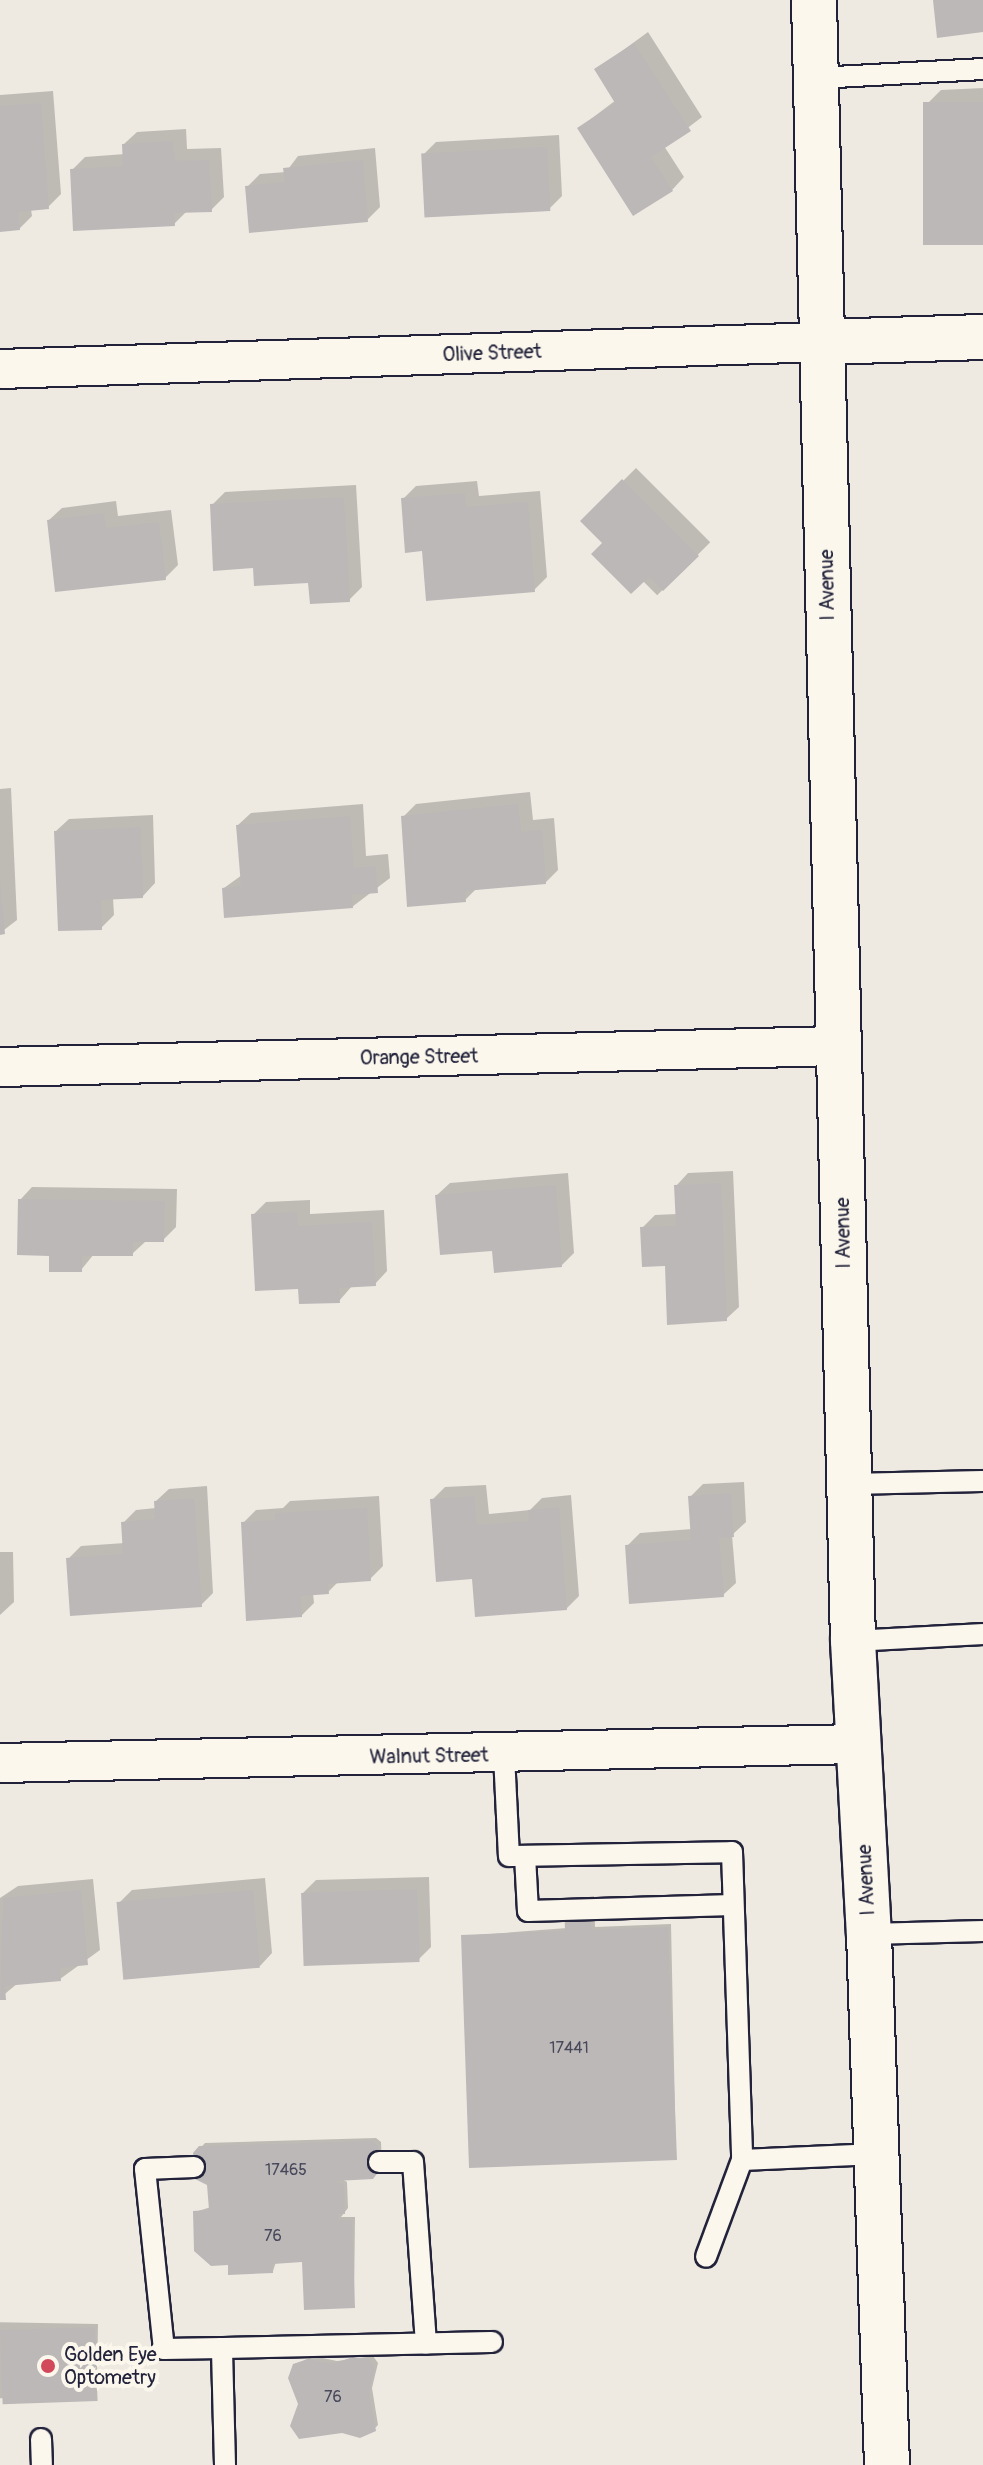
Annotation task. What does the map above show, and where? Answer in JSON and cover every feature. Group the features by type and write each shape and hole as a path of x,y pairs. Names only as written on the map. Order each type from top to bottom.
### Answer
{"main road":[{"name":"I Avenue","path":"814,0 853,1641 869,1934 887,2465"},
{"name":"Olive Street","path":"824,342 983,337"}],"street":[{"name":"Olive Street","path":"0,369 824,342"},
{"name":"Orange Street","path":"0,1067 838,1046"},
{"name":"Walnut Street","path":"0,1763 504,1755 858,1744"}],"lane":[{"path":"817,78 983,69"},
{"path":"849,1484 983,1481"},
{"path":"853,1641 983,1634"},
{"path":"504,1755 509,1856 732,1852 742,2160 706,2257"},
{"path":"525,1856 528,1911 733,1905"},
{"path":"869,1934 983,1931"},
{"path":"742,2160 877,2154"},
{"path":"379,2162 413,2162 426,2344"},
{"path":"194,2167 145,2169 164,2349 492,2342"},
{"path":"222,2348 225,2465"},
{"path":"41,2439 42,2465"}],"building":[{"path":"933,0 983,0 983,32 937,38"},
{"path":"634,43 691,131 651,157 673,191 633,216 577,128 615,103 594,69"},
{"path":"923,102 983,102 983,245 923,245"},
{"path":"41,103 49,209 18,212 20,230 0,232 0,106"},
{"path":"173,141 175,161 209,160 212,212 174,213 175,226 73,231 70,169 123,166 122,144"},
{"path":"547,147 550,211 425,218 421,154"},
{"path":"363,160 368,222 249,233 245,186 285,182 283,168"},
{"path":"622,479 699,556 663,591 649,577 631,594 591,554 602,543 580,521"},
{"path":"465,493 466,507 528,502 535,592 426,601 422,551 405,553 401,498"},
{"path":"344,497 350,602 310,604 308,583 254,586 253,568 213,571 210,504"},
{"path":"104,513 106,528 159,522 166,580 55,592 47,520"},
{"path":"518,804 521,832 542,830 546,884 465,891 466,902 407,907 401,816"},
{"path":"350,816 354,868 376,866 378,893 352,895 353,908 224,918 222,888 241,886 236,825"},
{"path":"141,827 143,898 101,900 102,930 58,931 54,831"},
{"path":"0,880 5,934 0,935"},
{"path":"721,1183 727,1321 667,1325 665,1266 642,1267 640,1227 676,1226 674,1185"},
{"path":"556,1185 562,1267 494,1273 492,1251 440,1255 435,1195"},
{"path":"18,1199 165,1201 164,1242 133,1242 133,1256 82,1256 82,1272 49,1272 49,1256 17,1255"},
{"path":"297,1212 298,1226 372,1222 376,1286 339,1288 340,1303 299,1304 298,1289 255,1291 251,1214"},
{"path":"731,1493 734,1537 719,1538 724,1597 629,1604 625,1545 691,1540 688,1496"},
{"path":"474,1496 477,1525 529,1521 528,1510 559,1507 567,1610 475,1617 472,1579 436,1582 430,1499"},
{"path":"194,1498 202,1607 70,1616 66,1558 123,1554 121,1522 155,1519 154,1501"},
{"path":"367,1508 371,1581 328,1584 329,1594 301,1596 302,1617 246,1621 241,1522 275,1520 275,1513"},
{"path":"417,1889 420,1962 304,1966 301,1893"},
{"path":"81,1890 88,1965 60,1968 61,1981 5,1986 6,2000 0,2000 3,1898"},
{"path":"253,1890 260,1968 123,1980 117,1902"},
{"path":"591,1899 591,1930 668,1927 677,2160 469,2168 461,1935 565,1931 564,1900"},
{"path":"372,2141 378,2146 379,2171 373,2179 336,2181 344,2186 345,2214 338,2214 338,2220 352,2220 355,2308 304,2310 302,2262 273,2264 273,2273 228,2275 228,2265 211,2266 194,2251 193,2211 209,2210 207,2185 195,2179 193,2153 199,2146"},
{"name":"Golden Eye Optometry","path":"95,2327 98,2401 3,2404 0,2330"},
{"path":"353,2357 369,2359 375,2368 369,2393 376,2431 360,2438 342,2433 299,2439 290,2426 298,2404 288,2378 293,2364 308,2359 332,2364"}],"place":[{"name":"Golden Eye Optometry","path":"48,2366"}]}
